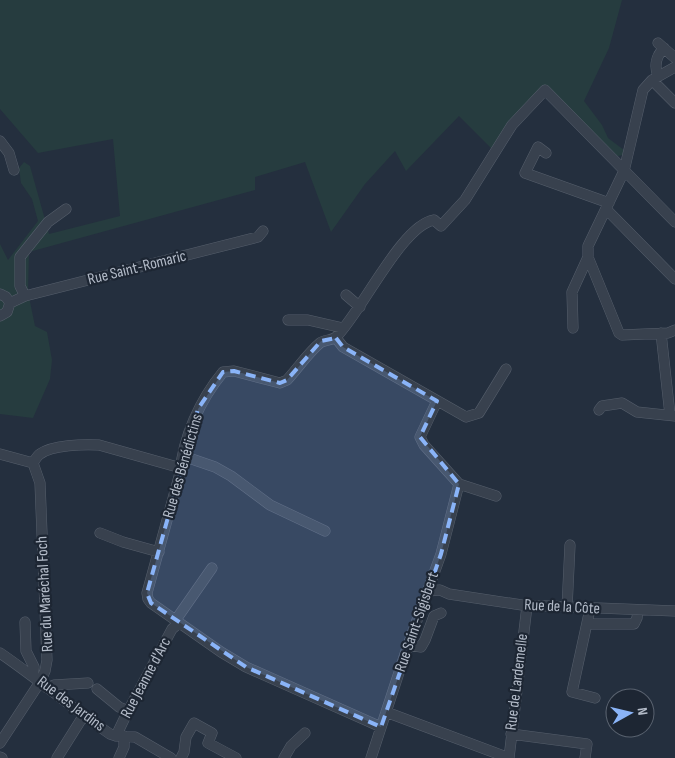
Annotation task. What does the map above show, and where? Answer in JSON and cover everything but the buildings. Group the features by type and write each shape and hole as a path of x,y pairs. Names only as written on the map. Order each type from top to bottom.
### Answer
{"street":[{"path":"675,58 661,45 655,68 655,78 675,103"},
{"path":"675,67 655,78 643,90 624,171 588,246 588,257 622,336 675,330"},
{"name":"Rue des Bénédictins","path":"381,727 246,667 177,622 148,599 183,456 198,409 213,384 223,372 234,371 280,383 287,380 321,341 336,338 360,307 400,246 426,221 434,220 441,226 465,200 512,125 545,90 624,171"},
{"path":"0,141 9,153 14,170"},
{"path":"546,154 538,148 525,173 607,206 675,279"},
{"path":"624,171 675,222"},
{"path":"25,296 20,286 20,257 48,222 66,209"},
{"name":"Rue Saint-Romaric","path":"10,303 25,296 258,237 263,231"},
{"path":"573,328 572,292 588,257"},
{"path":"0,294 6,297 10,303 6,312 0,316"},
{"path":"346,295 360,307"},
{"path":"291,317 343,328"},
{"path":"599,410 602,406 622,403 637,412 673,415 661,333"},
{"path":"336,338 343,347 466,417 479,413 506,369"},
{"path":"437,401 420,437 424,445 459,484 496,496"},
{"path":"0,454 33,463 39,454 46,450 87,444 99,445 181,468"},
{"path":"183,456 215,467 231,476 270,505 325,531"},
{"name":"Rue du Maréchal Foch","path":"0,743 40,682 48,660 37,545 40,483 33,463"},
{"name":"Rue Saint-Sigisbert","path":"371,758 408,645 441,554 459,484"},
{"path":"100,533 123,542 159,552"},
{"path":"566,608 570,545"},
{"name":"Rue Jeanne d'Arc","path":"121,758 120,736 128,711 172,629 212,568"},
{"name":"Rue de la Côte","path":"428,591 440,590 449,594 527,606 675,611"},
{"name":"Rue de la Côte","path":"423,604 434,597 449,594"},
{"name":"Rue de Lardemelle","path":"509,758 527,606"},
{"path":"590,609 572,692 594,698"},
{"path":"588,624 634,624 638,610"},
{"path":"408,645 420,647 425,640 434,616 441,613"},
{"path":"25,622 26,651 40,682 54,685 92,686 128,711"},
{"name":"Rue des Jardins","path":"1,657 40,682 110,734 135,737 171,758"},
{"path":"386,712 492,755 509,758"},
{"path":"58,758 84,716"},
{"path":"181,758 184,752 186,737 194,723 212,733 208,743 236,758"},
{"path":"284,758 291,746 305,733"},
{"path":"511,734 587,744 585,758"}],"highlighted area":[{"path":"336,338 343,347 437,401 420,437 459,484 441,554 381,727 246,667 151,603 147,593 198,409 223,372 234,371 280,383 287,380 321,341"}],"green space":[{"path":"0,0 622,0 609,48 584,101 602,125 608,138 624,150 623,155 609,155 545,90 492,149 459,116 406,171 395,151 365,184 331,232 305,162 255,177 255,190 29,252 28,292 35,326 47,332 52,360 50,379 33,418 0,414 0,244 8,260 38,221 32,199 21,183 19,168 24,162 30,166 49,234 120,216 113,139 38,153 0,109"}]}
